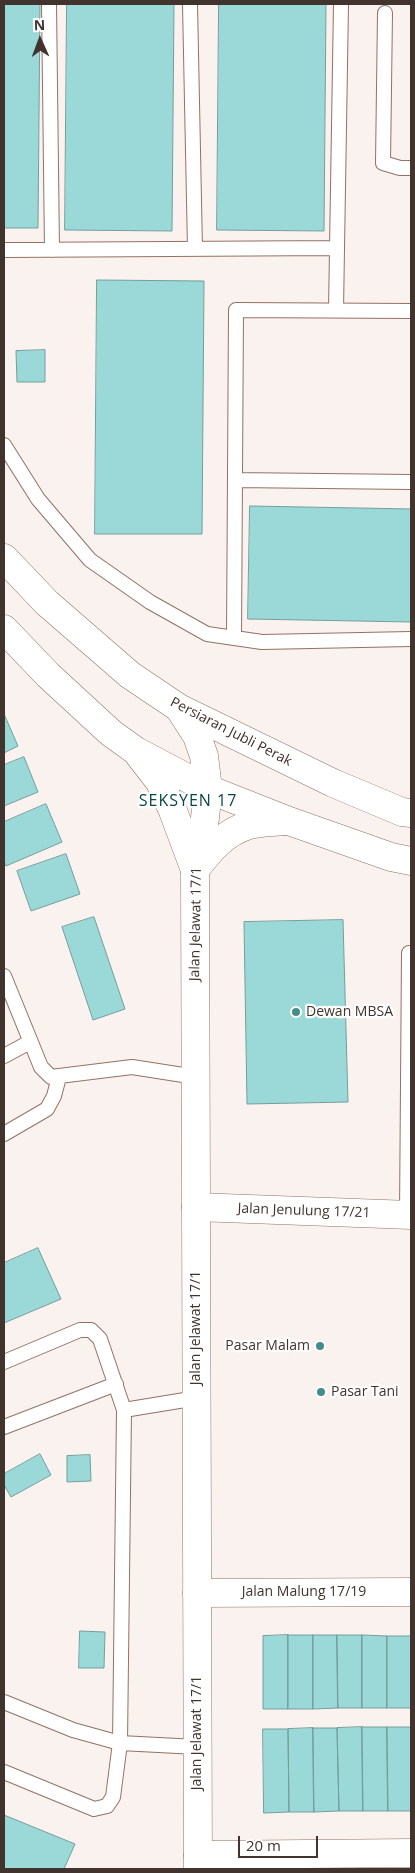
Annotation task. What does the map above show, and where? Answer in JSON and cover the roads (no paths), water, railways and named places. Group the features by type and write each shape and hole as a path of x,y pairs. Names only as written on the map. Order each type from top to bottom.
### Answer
{"street":[{"name":"Persiaran Jubli Perak","path":"4,558 47,603 130,675 179,708 333,783 402,812 411,813"},
{"path":"4,629 48,675 111,733 136,752 208,789 289,821 391,857 411,861"},
{"name":"Jalan Jelawat 17/1","path":"179,708 198,736 204,756 208,789 205,818 195,870 198,1862"},
{"path":"136,752 160,782 195,870"},
{"path":"195,870 214,846 232,833 250,825 289,821"},
{"name":"Jalan Jenulung 17/21","path":"196,1207 409,1215"},
{"name":"Jalan Malung 17/19","path":"197,1593 411,1592"},
{"path":"198,1862 411,1853"}],"lane":[{"path":"49,4 52,250"},
{"path":"190,4 195,249"},
{"path":"336,310 341,4"},
{"path":"385,13 383,163 400,168 411,168"},
{"path":"4,250 336,248"},
{"path":"234,638 236,310 411,311"},
{"path":"4,445 38,499 90,560 150,602 207,634 262,642 411,639"},
{"path":"235,480 411,482"},
{"path":"409,953 409,1215"},
{"path":"4,976 40,1068 51,1077 132,1067 196,1077"},
{"path":"4,1056 30,1042"},
{"path":"4,1134 47,1109 54,1096 59,1077"},
{"path":"4,1362 80,1330 91,1330 100,1339 124,1410 120,1744 113,1797 107,1806 94,1809 4,1772"},
{"path":"4,1427 116,1384"},
{"path":"124,1410 197,1398"},
{"path":"4,1702 73,1730 120,1744 197,1746"}],"place":[{"name":"Dewan MBSA","path":"296,1012"},
{"name":"Pasar Malam","path":"320,1346"},
{"name":"Pasar Tani","path":"321,1392"}],"district":[{"name":"SEKSYEN 17","path":"188,801"}]}
